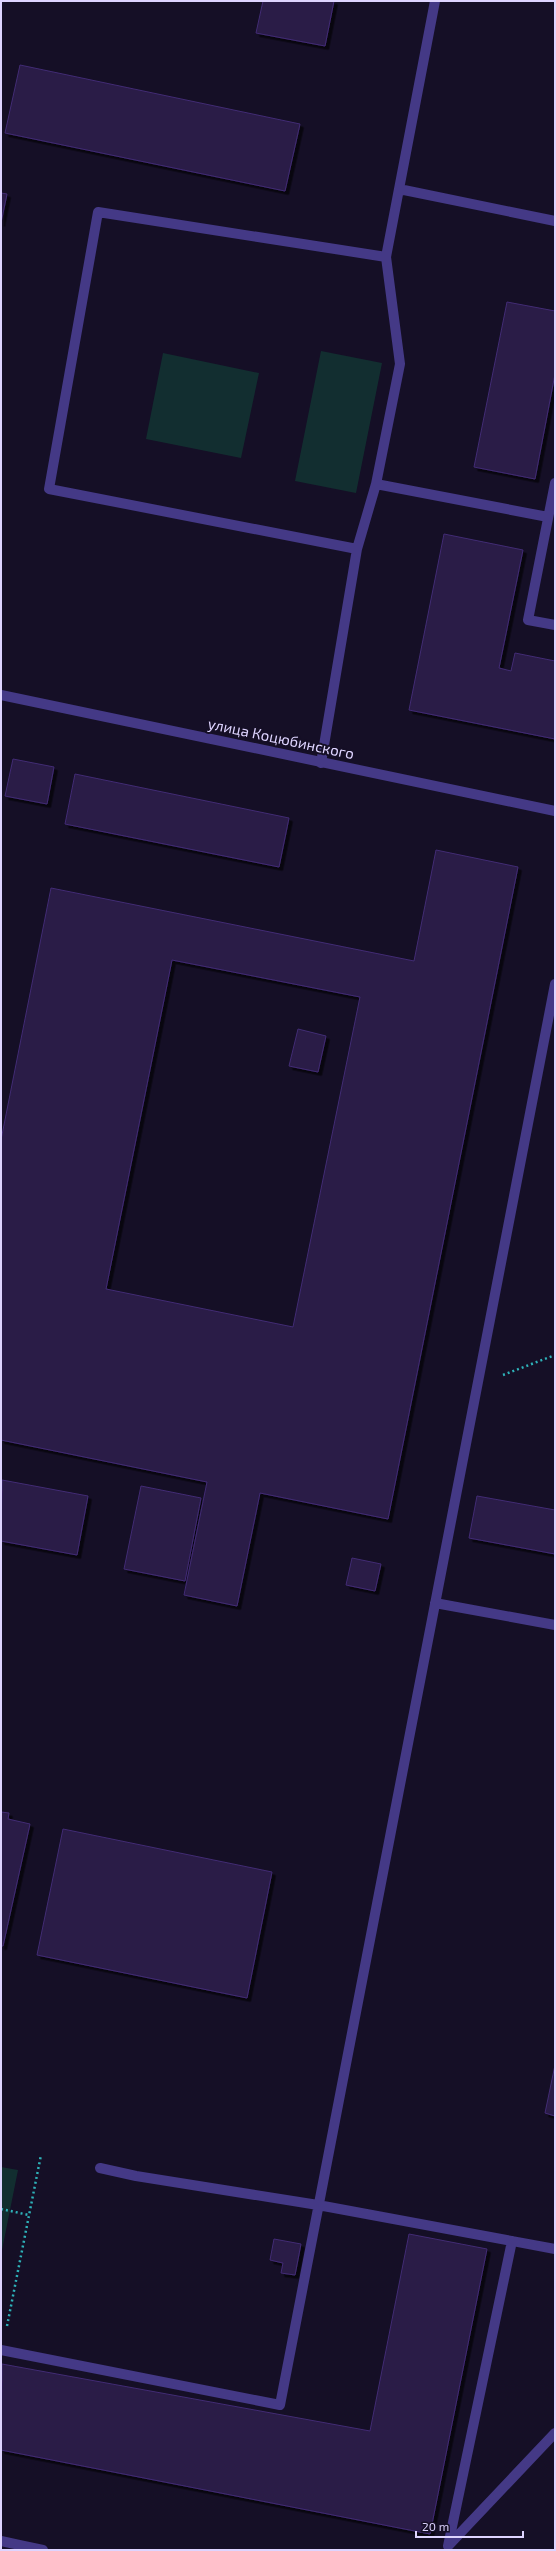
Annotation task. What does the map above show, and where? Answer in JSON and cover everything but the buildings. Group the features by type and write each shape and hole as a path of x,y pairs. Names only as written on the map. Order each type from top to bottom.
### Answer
{"street":[{"path":"321,763 357,549 376,484 400,364 386,257 435,1"},
{"path":"400,189 555,221"},
{"path":"357,549 49,489 98,212 386,257"},
{"path":"555,483 528,620 555,625"},
{"path":"376,484 548,517"},
{"name":"улица Коцюбинского","path":"1,694 321,763 555,811"},
{"path":"2,2350 280,2405 555,984"},
{"path":"435,1603 555,1624"},
{"path":"100,2168 136,2176 318,2205 555,2249"},
{"path":"512,2241 448,2546 555,2433"},
{"path":"1,2541 43,2550"}],"path":[{"path":"477,1386 555,1354"},
{"path":"2,2350 41,2155"},
{"path":"1,2209 29,2215"}],"green space":[{"path":"321,351 382,363 356,493 295,481"},
{"path":"163,353 259,373 241,458 146,439"},
{"path":"1,2167 18,2170 1,2255"}]}
